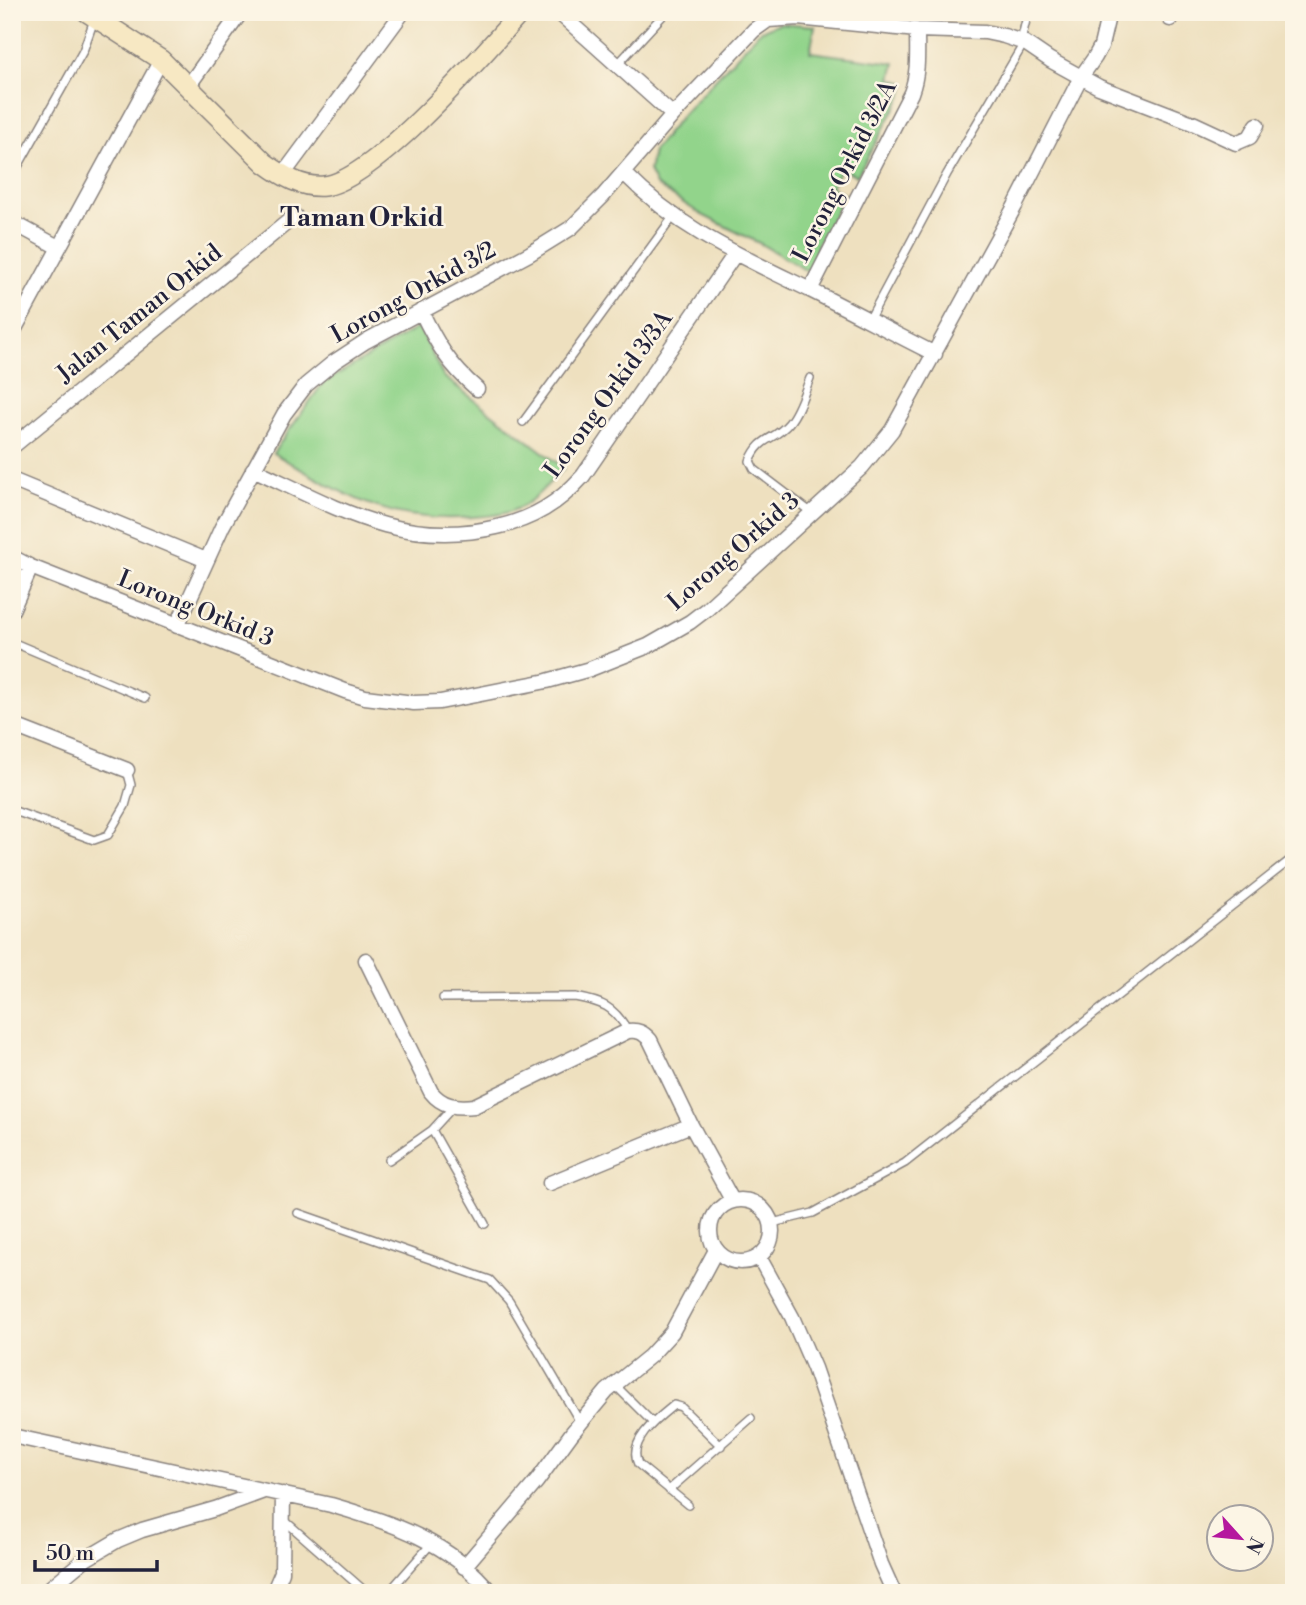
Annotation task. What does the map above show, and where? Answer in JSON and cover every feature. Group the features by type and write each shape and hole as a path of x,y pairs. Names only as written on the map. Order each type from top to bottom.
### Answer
{"main road":[{"path":"89,13 161,60 265,163 282,176 303,185 322,186 340,182 365,167 430,110 521,12"}],"street":[{"path":"189,85 242,12"},
{"path":"282,176 402,12"},
{"name":"Lorong Orkid 3","path":"12,557 30,567 177,626 365,697 414,703 440,702 547,681 590,669 648,646 707,609 812,513 878,449 892,430 1049,143 1081,77 1101,46 1109,12"},
{"path":"568,15 617,65 673,115"},
{"name":"Lorong Orkid 3/2","path":"177,626 206,560 253,469 295,398 319,373 366,341 552,241 588,212 673,115 754,30 768,20 798,18 917,30 985,32 1023,42 1099,87 1237,143 1250,137 1257,125"},
{"name":"Lorong Orkid 3/2A","path":"810,290 916,80 917,30"},
{"path":"12,334 161,60"},
{"path":"624,173 643,193 673,217 735,254 935,354"},
{"name":"Jalan Taman Orkid","path":"12,447 295,216"},
{"path":"12,222 58,247"},
{"name":"Lorong Orkid 3/3A","path":"253,469 357,517 391,528 415,532 440,535 470,533 517,522 534,515 558,501 583,476 735,254"},
{"path":"421,311 445,357 457,372 477,388"},
{"path":"12,480 206,560"},
{"path":"12,610 30,567"},
{"path":"12,725 127,770"},
{"path":"366,960 431,1092 437,1100 454,1107 474,1106 628,1031 637,1030 650,1040 691,1125 732,1200"},
{"path":"550,1183 691,1125"},
{"path":"732,1200 752,1201 768,1214 772,1223 770,1243 758,1256 748,1261 736,1262 725,1258 711,1241 711,1221 716,1212 732,1200"},
{"path":"464,1567 537,1481 581,1422 615,1385 650,1356 673,1332 716,1250"},
{"path":"758,1256 792,1317 814,1368 881,1564 894,1593"},
{"path":"12,1436 283,1494 364,1515 416,1534 432,1543 464,1567 491,1593"},
{"path":"44,1593 84,1560 118,1540 265,1490"},
{"path":"273,1593 282,1573 283,1494"}],"lane":[{"path":"617,65 666,12"},
{"path":"869,320 947,174 1023,42 1028,12"},
{"path":"12,177 83,51 89,13"},
{"path":"523,422 673,217"},
{"path":"810,378 789,424 765,440 750,461 754,469 812,513"},
{"path":"12,642 145,698"},
{"path":"12,810 94,840 108,835 125,806 131,785 127,770"},
{"path":"772,1223 813,1213 905,1163 1294,857"},
{"path":"443,998 575,997 596,1001 619,1015 628,1031"},
{"path":"389,1160 432,1130 454,1107"},
{"path":"432,1130 485,1224"},
{"path":"298,1213 490,1280 509,1301 581,1422"},
{"path":"615,1385 652,1422"},
{"path":"688,1505 638,1464 635,1457 636,1447 652,1422 674,1405 681,1407 720,1446"},
{"path":"669,1490 751,1418"},
{"path":"283,1519 367,1593"},
{"path":"388,1593 432,1543"}],"green space":[{"path":"780,23 815,26 810,52 895,63 891,79 905,83 903,94 857,176 841,168 831,187 845,195 818,243 812,274 759,243 702,215 656,185 649,171 653,151 683,114 760,31"},
{"path":"419,327 443,376 564,468 523,506 509,512 480,517 442,518 390,511 345,493 273,453 323,383"}],"district":[{"name":"Taman Orkid","path":"362,217"}]}
